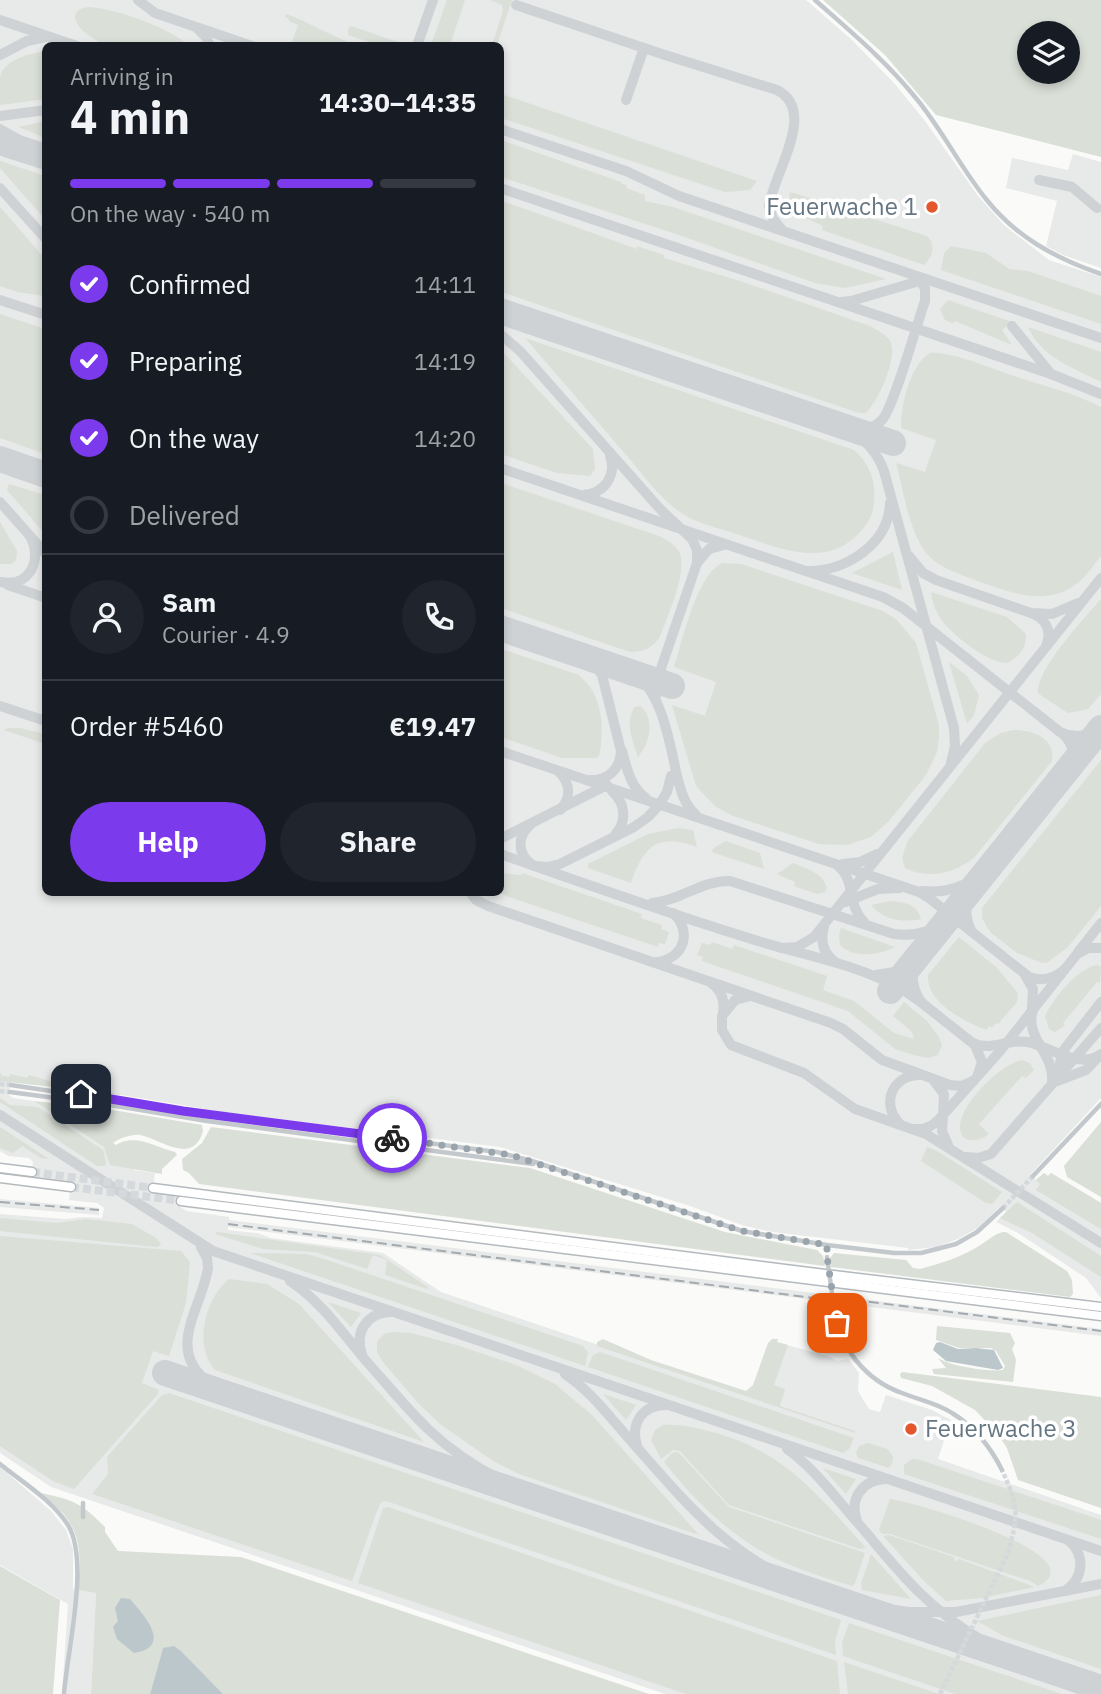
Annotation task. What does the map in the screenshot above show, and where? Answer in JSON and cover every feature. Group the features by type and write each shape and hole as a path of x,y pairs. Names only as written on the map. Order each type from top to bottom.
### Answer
{"highway":[{"path":"0,1168 32,1172"},
{"path":"0,1178 71,1187"},
{"path":"153,1188 844,1277 1101,1307"},
{"path":"181,1201 1101,1316"}],"street":[{"path":"815,0 885,64 929,114 984,197 1007,223 1046,251 1101,274"},
{"path":"11,1085 183,1111 497,1152 742,1231 827,1245 908,1254 936,1251 972,1235 1003,1208"},
{"path":"10,1092 116,1106 207,1122 512,1160 561,1171"},
{"path":"1032,1177 1101,1104"},
{"path":"827,1245 834,1308 840,1334 847,1349 867,1373 895,1391 937,1405 964,1421 984,1441 1002,1470"},
{"path":"0,1464 58,1513 73,1535 77,1555 75,1609 64,1694"},
{"path":"83,1506 83,1517"}],"shaded area":[{"path":"0,0 806,0 852,40 894,83 925,121 978,196 1005,226 1049,260 1101,277 1101,1098 1031,1174 1036,1180 1044,1173 1048,1176 1051,1173 1101,1203 1101,1298 1086,1278 1018,1233 996,1222 1006,1212 1001,1206 979,1227 958,1239 936,1247 909,1250 772,1232 742,1225 690,1206 500,1147 225,1112 15,1081 11,1082 9,1095 34,1101 133,1165 134,1170 155,1173 153,1189 159,1193 181,1196 180,1207 187,1211 229,1217 229,1220 830,1295 831,1302 228,1227 228,1230 257,1233 271,1238 383,1253 441,1292 753,1397 773,1341 837,1361 848,1359 859,1373 858,1391 869,1409 880,1412 886,1395 932,1410 951,1420 938,1459 1101,1515 1101,1694 665,1694 51,1487 0,1453 0,1214 66,1219 102,1218 104,1208 97,1203 69,1200 71,1186 66,1182 31,1178 33,1162 29,1158 8,1156 0,1151"},
{"path":"447,0 465,0 451,42 432,42"},
{"path":"490,0 512,0 498,42 493,42 503,11 502,5"},
{"path":"823,0 1101,0 1101,157 936,115 885,55"},
{"path":"89,7 114,11 141,20 185,42 101,42 79,26 75,14"},
{"path":"286,14 349,42 292,42 298,25 285,17"},
{"path":"351,26 398,42 369,42 348,35"},
{"path":"42,52 42,99 0,105 2,71 25,56"},
{"path":"504,95 757,181 750,190 725,192 504,119"},
{"path":"42,122 42,137 19,127"},
{"path":"504,141 621,182 627,185 626,188 645,195 645,201 673,207 886,279 845,288 815,283 504,178"},
{"path":"1073,154 1101,162 1101,268 1046,246 1057,201 1006,188 1012,158 1068,170"},
{"path":"0,161 42,175 42,216 0,168"},
{"path":"790,192 927,236 932,243 931,254 924,265 822,230 823,226 808,219 789,203"},
{"path":"504,202 870,326 889,339 892,355 876,399 865,413 504,293"},
{"path":"0,207 42,256 42,296 0,286"},
{"path":"951,246 986,253 1009,269 1028,271 1101,296 1101,324 941,270 944,253"},
{"path":"948,300 1012,322 1002,330 1012,345 955,321 952,323 945,320 940,309"},
{"path":"0,314 42,328 42,453 0,438"},
{"path":"1028,327 1101,352 1101,382 1050,354 1041,347"},
{"path":"525,338 854,450 868,467 873,480 874,506 870,518 848,543 834,550 804,553 704,524 682,514 656,491"},
{"path":"504,353 593,449 595,469 590,476 557,473 504,455"},
{"path":"930,353 972,361 1069,393 1101,407 1101,556 1083,578 1068,589 1043,596 1004,590 944,567 927,554 915,534 896,463 925,472 936,440 901,428 908,386 917,366"},
{"path":"9,484 42,494 42,531 7,490"},
{"path":"504,484 659,536 677,548 681,562 679,584 660,637 647,649 630,652 504,609"},
{"path":"0,522 17,551 16,560 11,564 0,564"},
{"path":"893,552 902,590 852,573"},
{"path":"722,563 741,564 883,611 897,620 916,643 939,725 937,752 926,775 889,821 871,837 847,845 819,844 733,816 716,807 696,786 672,705 705,716 716,682 674,667 698,594 713,570"},
{"path":"931,592 1007,617 1026,634 1021,651 1007,663 980,653 945,625 935,609"},
{"path":"1101,599 1101,694 1088,709 1068,713 1038,693 1040,683 1063,644"},
{"path":"504,650 579,675 594,694 600,711 602,730 599,756 562,758 504,738"},
{"path":"949,662 967,676 979,695 974,715 967,724"},
{"path":"641,706 648,718 649,732 646,745 638,757 630,732 630,719 635,707"},
{"path":"20,728 42,733 42,743 4,730"},
{"path":"1013,730 1041,736 1050,746 1052,761 974,858 958,868 941,873 923,874 905,868 902,858 907,842 985,743 1001,733"},
{"path":"1101,760 1101,906 1068,947 1048,962 1042,963 1017,953 990,932 982,918 982,908"},
{"path":"678,828 693,830 697,847 672,841 654,846 641,859 631,883 588,868 588,864 648,834"},
{"path":"726,841 760,853 764,869 711,852"},
{"path":"793,863 822,878 827,888 825,892 817,894 794,886 795,882 777,874"},
{"path":"504,873 522,873 642,914 641,918 662,925 661,929 669,932 665,944 659,943 658,947 504,895"},
{"path":"890,901 913,907 921,919 894,919 881,914 871,905"},
{"path":"841,928 895,947 874,954 852,952 840,945"},
{"path":"959,937 996,967 1018,993 1017,1002 998,1024 986,1030 948,1010 933,994 929,985 928,975"},
{"path":"712,942 732,949 734,945 827,976 823,990 854,1001 894,1033 914,1039 912,1032 893,1016 904,1002 927,1021 939,1037 942,1045 938,1055 929,1058 895,1049 848,1011 702,961 703,957 697,955 702,943 710,945"},
{"path":"1098,965 1101,967 1100,983 1097,982 1063,1023 1065,1025 1055,1032 1049,1029 1045,1016 1060,993 1082,971"},
{"path":"1022,1060 1030,1063 1034,1070 1026,1078 1022,1076 979,1124 989,1134 976,1140 963,1137 960,1127 962,1118 974,1097 1003,1069"},
{"path":"0,1073 10,1077 10,1074 27,1078 29,1075 76,1089 85,1085 121,1095 0,1081"},
{"path":"72,1095 233,1120 234,1121 72,1098"},
{"path":"0,1098 10,1105 38,1107 103,1150 105,1166 97,1166 0,1102"},
{"path":"34,1101 95,1107 202,1125 203,1131 198,1142 184,1149 140,1135 113,1143 116,1145 130,1140 145,1142 175,1152 177,1155 162,1169 162,1174 110,1165 104,1147"},
{"path":"1101,1122 1101,1197 1067,1177 1064,1166"},
{"path":"254,1125 409,1142 409,1143"},
{"path":"0,1127 49,1159 41,1158 22,1146 13,1153 0,1148"},
{"path":"211,1127 530,1168 725,1232 817,1250 823,1256 825,1266 199,1184 183,1170 182,1159 202,1143"},
{"path":"927,1147 1002,1192 992,1204 986,1203 921,1161"},
{"path":"1044,1173 1048,1176 1051,1173 1101,1203 1101,1229 1036,1190 1040,1184 1036,1180"},
{"path":"0,1199 99,1208 99,1215 0,1207"},
{"path":"1017,1202 1101,1256 1101,1277 1032,1233 1000,1218"},
{"path":"0,1218 57,1223 86,1219 132,1224 156,1238 161,1244 158,1247 145,1246 0,1231"},
{"path":"217,1232 380,1255 428,1287 427,1289 385,1275 387,1260 373,1255 367,1269 315,1252 263,1249 215,1234"},
{"path":"1006,1232 1067,1271 1072,1280 1073,1294 1070,1297 831,1267 830,1258 834,1253 906,1260 913,1268 920,1269 960,1256 996,1234"},
{"path":"0,1236 181,1251 190,1262 186,1303 169,1356 153,1351 142,1383 159,1390 157,1395 74,1489 53,1481 0,1446"},
{"path":"250,1253 306,1254 324,1259 583,1346 588,1352 585,1366"},
{"path":"229,1279 267,1284 299,1304 424,1442 215,1370 208,1360 205,1348 205,1323 214,1298"},
{"path":"838,1296 1101,1329 1101,1336 839,1303"},
{"path":"328,1302 361,1313 351,1327"},
{"path":"937,1326 1010,1333 1015,1343 1012,1349 1016,1360 1013,1382 934,1374 932,1369 946,1368 938,1358 951,1364 979,1369 1003,1370 1005,1366 996,1351 991,1348 959,1348 936,1340"},
{"path":"411,1333 453,1344 516,1365 555,1384 592,1415 699,1535 519,1474 493,1461 440,1424 383,1362 377,1352 377,1342 384,1334"},
{"path":"603,1339 651,1360 746,1391 753,1385 768,1343 772,1339 778,1339 777,1342 788,1345 774,1385 785,1389 780,1406 855,1433 597,1346 597,1342"},
{"path":"936,1343 958,1349 994,1350 1003,1368 998,1370 946,1361 933,1350"},
{"path":"600,1352 854,1438 849,1449 843,1453 588,1367 593,1355"},
{"path":"902,1372 1101,1397 1101,1508 1018,1480 1007,1448 998,1434 975,1410 932,1386 901,1378"},
{"path":"169,1393 841,1620 835,1641 836,1655 386,1501 381,1502 377,1511 352,1581 92,1494 108,1474 107,1457 162,1395"},
{"path":"603,1394 636,1405 626,1420"},
{"path":"663,1425 712,1432 759,1450 798,1477 866,1548 860,1549 729,1505 680,1451 673,1450 661,1459 651,1440 655,1430"},
{"path":"868,1443 887,1449 893,1456 889,1468 858,1458 856,1453 859,1446"},
{"path":"678,1452 729,1507 865,1553 855,1583 852,1586 813,1574 774,1558 728,1528 701,1504 664,1462 672,1453"},
{"path":"912,1459 1101,1520 1101,1539 904,1474 904,1465"},
{"path":"0,1467 51,1511 66,1530 73,1549 73,1589 96,1593 91,1694 62,1694 68,1604 0,1565"},
{"path":"823,1468 856,1479 846,1494"},
{"path":"41,1493 69,1501 90,1513 105,1527 105,1532 118,1551 241,1557 649,1694 223,1694 182,1652 163,1648 150,1694 91,1694 96,1593 78,1590 80,1561 75,1533 65,1516"},
{"path":"890,1499 963,1519 995,1532 1024,1546 1044,1560 1051,1574 1038,1586 890,1534 882,1534 879,1530"},
{"path":"388,1507 837,1661 840,1694 686,1694 358,1583 383,1508"},
{"path":"889,1535 954,1557 955,1562 959,1559 1035,1587 982,1598 946,1601 883,1536"},
{"path":"871,1554 911,1599 862,1590 861,1584"},
{"path":"0,1566 60,1600 53,1694 0,1694"},
{"path":"1101,1595 1101,1669 1004,1636 977,1621"},
{"path":"121,1598 130,1599 152,1629 152,1644 146,1650 134,1653 117,1639 113,1627 118,1621 115,1608"},
{"path":"849,1623 1062,1694 955,1694 843,1656 842,1643"},
{"path":"174,1646 223,1694 150,1694 163,1648"},
{"path":"844,1662 939,1694 848,1694"}],"taxiway":[{"path":"138,0 155,13 240,42"},
{"path":"418,42 433,0"},
{"path":"516,5 777,90 789,100 794,112 794,127 769,206 773,219 782,230"},
{"path":"0,20 65,42"},
{"path":"198,29 208,42"},
{"path":"0,55 27,41 46,37"},
{"path":"626,100 644,48"},
{"path":"0,116 42,111"},
{"path":"0,129 42,153"},
{"path":"504,130 626,171 679,196 1101,338"},
{"path":"0,144 22,149"},
{"path":"1039,180 1072,187 1097,208"},
{"path":"0,188 42,235"},
{"path":"504,189 1051,374 1101,394"},
{"path":"851,429 868,428 879,423 893,399 925,301 925,288 917,277"},
{"path":"841,302 927,281"},
{"path":"0,300 42,314"},
{"path":"1012,326 1051,374"},
{"path":"504,337 520,351 661,510 692,539 697,550 697,563"},
{"path":"845,427 869,446 884,471 954,728 955,746 951,763"},
{"path":"584,495 598,491 608,482 612,469 610,455"},
{"path":"504,469 883,597 903,608 1060,732 1081,736 1101,727"},
{"path":"0,502 42,549"},
{"path":"809,571 838,566 863,552 882,530 890,503"},
{"path":"1,582 20,581 31,570 35,554 30,536"},
{"path":"656,700 655,686 697,563 709,549 724,545"},
{"path":"909,556 923,573 936,580 1031,613 1052,614 1078,603"},
{"path":"781,948 797,947 814,937 1101,578"},
{"path":"8,585 42,597"},
{"path":"1033,614 1047,627 1046,646"},
{"path":"582,656 595,664 602,675 621,751 612,773 590,780"},
{"path":"633,673 643,681 658,705 682,792 696,815"},
{"path":"0,706 42,720"},
{"path":"1063,734 1072,749 1070,766"},
{"path":"622,751 633,783 646,798"},
{"path":"504,752 919,892 1029,977 1047,979 1064,970"},
{"path":"559,772 566,781 568,791 560,810"},
{"path":"531,824 521,840 524,857 534,866 560,864 634,827 648,817 667,792 671,776"},
{"path":"504,837 607,785"},
{"path":"612,791 620,801 623,813 622,824 615,835"},
{"path":"843,864 860,862 877,854"},
{"path":"504,855 694,921 864,972 922,1003"},
{"path":"922,891 942,891 960,886 977,877 992,864"},
{"path":"838,866 847,878 855,908 864,922"},
{"path":"652,903 672,899 710,884 730,881 894,934 925,932 951,916"},
{"path":"971,930 966,908 974,887"},
{"path":"845,902 878,889 900,888"},
{"path":"473,896 488,906 831,1023 843,1029 882,1060 950,1085 961,1086 973,1081"},
{"path":"657,962 674,956 683,943 683,928 673,913"},
{"path":"1078,952 1101,923"},
{"path":"824,927 824,946 835,962"},
{"path":"948,1145 942,1131 943,1115 1001,1050 1077,954 1088,948 1101,948"},
{"path":"915,960 913,983 916,993 922,1003 975,1045 982,1062 978,1074"},
{"path":"876,975 900,971 915,960"},
{"path":"1025,975 1033,989 1032,1008"},
{"path":"710,982 721,995 723,1013"},
{"path":"751,996 735,1000 722,1016 722,1030 731,1045 804,1073 855,1109 926,1134 1101,1243"},
{"path":"1056,1080 1063,1051 1101,1002"},
{"path":"1033,1010 1032,1029 1049,1061 1052,1080"},
{"path":"966,1157 978,1158 991,1154 1101,1028"},
{"path":"973,1043 993,1046 1028,1042 1074,1059 1084,1060 1101,1054"},
{"path":"1057,1081 1086,1070 1099,1056"},
{"path":"899,1123 891,1108 892,1092 902,1080 918,1075"},
{"path":"915,1129 931,1126 943,1115 944,1094 934,1081"},
{"path":"0,1115 213,1251 1101,1551"},
{"path":"201,1247 207,1258 208,1268 190,1326 187,1342 189,1355 194,1367 212,1384 249,1401"},
{"path":"290,1281 322,1308 404,1404 445,1444 500,1479 581,1513"},
{"path":"362,1354 360,1338 364,1325 375,1316 390,1312"},
{"path":"565,1374 593,1397 713,1529 757,1562 813,1591"},
{"path":"637,1446 635,1430 640,1417 650,1408 666,1405"},
{"path":"787,1449 824,1483 888,1559 940,1611 1004,1652 1051,1671 1101,1683"},
{"path":"857,1521 855,1505 859,1492 870,1483 885,1479"},
{"path":"1065,1591 1076,1580 1080,1566 1078,1552 1068,1540"},
{"path":"851,1604 909,1612 956,1612 1101,1584"}],"runway":[{"path":"0,142 42,156"},
{"path":"504,312 893,443"},
{"path":"0,459 42,474"},
{"path":"504,629 672,686"},
{"path":"890,991 1101,728"},
{"path":"165,1373 1101,1688"}],"tunnel":[{"path":"0,1084 11,1085"},
{"path":"0,1091 10,1092"},
{"path":"32,1172 153,1188"},
{"path":"1003,1208 1033,1176"},
{"path":"71,1187 181,1201"},
{"path":"940,1694 1011,1542 1015,1521 1014,1503 1002,1470"}],"railway":[{"path":"0,1202 99,1210"},
{"path":"228,1224 830,1300"},
{"path":"839,1298 1101,1331"}],"way so far":[{"path":"392,1138 511,1155 742,1231 827,1245 837,1323"}],"place":[{"name":"Feuerwache 1","path":"932,207"},
{"name":"Feuerwache 3","path":"911,1429"}],"route":[{"path":"81,1094 183,1111 392,1138"}]}
